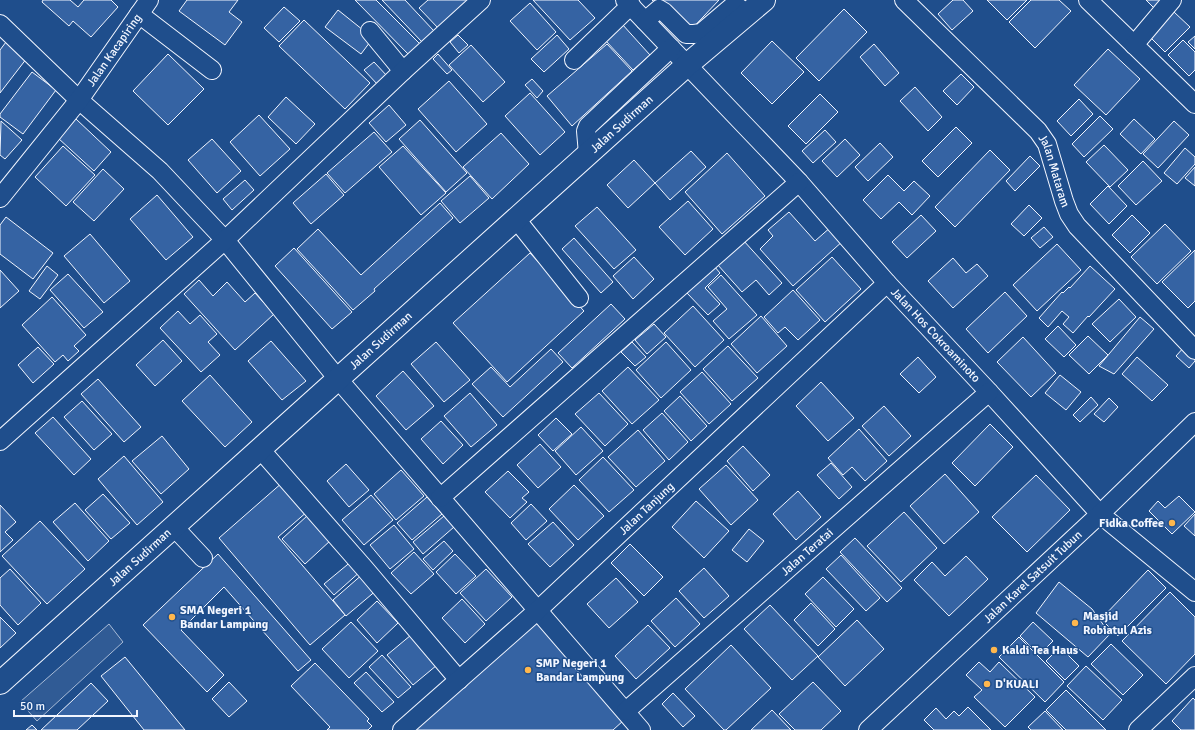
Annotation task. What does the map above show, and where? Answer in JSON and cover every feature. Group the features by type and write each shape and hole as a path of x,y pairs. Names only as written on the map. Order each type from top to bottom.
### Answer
{"main road":[{"name":"Jalan Sudirman","path":"0,683 687,65 764,0"}],"street":[{"path":"0,441 225,240 481,0"},
{"name":"Jalan Mataram","path":"904,0 1038,131 1047,144 1064,201 1069,214 1077,226 1195,350"},
{"path":"1088,0 1195,104"},
{"path":"1134,45 1172,0"},
{"path":"574,60 628,3"},
{"name":"Jalan Hos Cokroaminoto","path":"628,3 799,182 887,283 1100,514 1195,592"},
{"path":"646,21 659,9 686,34 694,34 701,33 734,5 747,14"},
{"path":"144,7 212,70"},
{"name":"Jalan Kacapiring","path":"0,198 79,100 144,7"},
{"path":"0,24 79,100 160,171 225,240 338,379 640,729"},
{"path":"370,31 403,72"},
{"path":"588,154 586,131 588,126 671,48"},
{"path":"440,498 799,182"},
{"path":"516,219 579,298"},
{"name":"Jalan Tanjung","path":"402,730 538,610 887,283"},
{"name":"Jalan Teratai","path":"626,711 989,392"},
{"name":"Jalan Karel Satsuit Tubun","path":"868,730 1100,514 1195,422"},
{"path":"260,449 365,569 459,680"},
{"path":"174,527 203,558"},
{"path":"1138,730 1195,676"}],"shaded area":[{"path":"109,624 123,642 37,721 20,702"}],"building":[{"path":"43,0 70,0 78,7 84,0 111,0 118,7 91,37 73,21 69,26 42,2"},
{"path":"187,0 238,0 229,12 242,22 225,45 179,11"},
{"path":"355,0 376,0 423,47 412,58"},
{"path":"382,0 405,0 434,31 422,42"},
{"path":"428,0 471,0 439,29 419,8"},
{"path":"533,0 578,0 595,18 570,40"},
{"path":"652,0 719,0 688,33"},
{"path":"953,0 963,0 973,11 952,30 938,14"},
{"path":"987,0 1027,0 1007,20"},
{"path":"1031,0 1059,0 1071,11 1035,48 1009,22"},
{"path":"1146,0 1162,0 1154,8"},
{"path":"530,3 556,32 537,50 510,21"},
{"path":"284,7 300,21 279,42 264,28"},
{"path":"844,9 867,32 819,81 796,58"},
{"path":"338,10 373,38 361,54 325,27"},
{"path":"1174,12 1190,27 1165,52 1150,37"},
{"path":"304,20 370,83 345,109 279,46"},
{"path":"622,24 650,55 633,70 605,40"},
{"path":"458,35 468,45 459,53 450,42"},
{"path":"557,35 569,49 544,72 531,59"},
{"path":"1195,36 1195,49 1188,42"},
{"path":"1183,40 1195,52 1195,70 1189,76 1168,55"},
{"path":"772,41 804,72 772,104 741,73"},
{"path":"6,42 27,58 0,93 0,50"},
{"path":"607,44 632,71 572,126 547,96"},
{"path":"874,44 899,73 885,86 860,57"},
{"path":"471,45 505,82 483,102 449,65"},
{"path":"1108,49 1140,79 1106,115 1074,85"},
{"path":"168,54 204,89 168,125 133,91"},
{"path":"438,54 452,70 447,74 433,59"},
{"path":"374,62 388,77 378,85 364,70"},
{"path":"32,72 56,90 23,134 0,117 0,114"},
{"path":"961,74 974,87 957,105 943,91"},
{"path":"532,79 543,91 537,98 525,85"},
{"path":"449,81 487,124 456,152 418,109"},
{"path":"915,87 942,117 928,131 900,101"},
{"path":"530,93 565,132 540,155 505,116"},
{"path":"820,94 838,112 806,144 788,126"},
{"path":"286,97 315,124 296,144 268,117"},
{"path":"1079,99 1093,114 1071,136 1057,121"},
{"path":"389,105 406,125 386,142 369,123"},
{"path":"259,115 290,149 260,176 230,142"},
{"path":"1100,116 1113,129 1084,157 1072,144"},
{"path":"76,119 111,152 94,171 58,138"},
{"path":"1134,119 1155,139 1141,154 1120,134"},
{"path":"420,120 467,173 446,192 399,139"},
{"path":"1,121 22,140 5,159 0,155"},
{"path":"1174,121 1189,135 1158,168 1143,154"},
{"path":"956,127 972,143 938,177 922,161"},
{"path":"825,130 836,142 813,163 802,151"},
{"path":"374,132 392,152 345,193 327,173"},
{"path":"501,133 529,164 492,199 463,167"},
{"path":"212,139 241,171 217,193 188,160"},
{"path":"845,139 860,155 837,177 822,161"},
{"path":"880,143 893,157 868,181 855,167"},
{"path":"1104,145 1128,170 1110,187 1086,162"},
{"path":"63,146 95,175 66,206 35,177"},
{"path":"403,146 446,193 421,215 379,167"},
{"path":"1185,148 1195,157 1195,164 1177,184 1164,173"},
{"path":"990,150 1010,170 955,227 935,207"},
{"path":"691,151 706,167 670,200 655,183"},
{"path":"727,153 765,196 722,234 685,192"},
{"path":"1030,156 1040,166 1015,191 1006,181"},
{"path":"634,160 655,183 628,208 607,185"},
{"path":"1143,161 1162,181 1136,205 1118,186"},
{"path":"1195,167 1195,186 1185,178"},
{"path":"103,169 124,189 94,221 73,202"},
{"path":"326,174 344,195 311,224 293,203"},
{"path":"888,175 904,191 914,181 930,196 912,215 899,202 881,219 863,200"},
{"path":"470,176 489,198 460,223 441,201"},
{"path":"245,180 254,190 232,210 223,199"},
{"path":"1108,186 1127,206 1109,224 1090,204"},
{"path":"157,195 193,237 166,260 130,219"},
{"path":"688,201 713,229 685,255 659,227"},
{"path":"440,203 453,218 374,289 375,291 353,310 297,249 318,229 361,275"},
{"path":"1029,205 1042,218 1024,236 1011,224"},
{"path":"597,207 636,250 614,269 575,226"},
{"path":"789,212 815,241 832,226 844,240 793,286 760,249 773,236 768,230"},
{"path":"921,215 936,231 907,258 892,242"},
{"path":"1132,215 1150,233 1130,253 1112,235"},
{"path":"6,217 53,253 33,279 0,254 0,225"},
{"path":"1165,224 1191,251 1157,284 1131,257"},
{"path":"1044,227 1053,237 1040,248 1031,238"},
{"path":"90,234 130,281 104,303 64,256"},
{"path":"574,238 613,282 601,293 562,249"},
{"path":"743,240 782,283 769,295 756,280 742,292 717,264"},
{"path":"1057,244 1081,270 1037,311 1013,285"},
{"path":"294,248 352,312 332,329 275,266"},
{"path":"1195,250 1195,301 1188,308 1162,282"},
{"path":"530,253 584,311 507,382 453,323"},
{"path":"634,257 654,279 633,299 613,276"},
{"path":"832,257 861,289 825,322 796,290"},
{"path":"953,258 966,273 977,264 988,276 953,308 928,281"},
{"path":"47,266 58,275 40,299 29,291"},
{"path":"714,266 720,273 705,288 720,304 708,315 686,292"},
{"path":"1090,266 1115,289 1073,333 1063,324 1069,317 1062,311 1048,327 1039,318 1062,292 1063,293 1069,287 1070,288"},
{"path":"0,270 19,291 0,308"},
{"path":"68,274 103,312 84,328 50,290"},
{"path":"721,275 757,315 729,339 713,321 727,309 708,287"},
{"path":"199,280 213,296 227,282 245,302 255,293 274,314 235,350 184,294"},
{"path":"793,290 820,320 798,340 785,327 778,333 764,317"},
{"path":"1005,292 1027,316 988,353 966,329"},
{"path":"52,297 86,335 74,346 79,351 68,361 63,355 55,362 22,325"},
{"path":"1119,299 1136,317 1110,342 1092,324"},
{"path":"611,304 625,319 572,368 558,353"},
{"path":"693,306 724,340 695,367 664,333"},
{"path":"178,311 190,324 200,315 217,334 208,342 220,355 201,372 160,328"},
{"path":"761,316 787,346 757,373 731,344"},
{"path":"1140,317 1154,329 1114,374 1099,366"},
{"path":"654,324 666,337 647,354 635,340"},
{"path":"1058,326 1076,345 1064,357 1045,339"},
{"path":"1088,336 1108,355 1089,374 1069,355"},
{"path":"1023,337 1056,373 1031,397 997,362"},
{"path":"163,340 182,361 155,386 136,365"},
{"path":"271,341 306,381 282,400 248,361"},
{"path":"436,342 470,380 444,402 411,364"},
{"path":"632,342 646,357 635,366 621,352"},
{"path":"666,342 691,370 661,398 636,370"},
{"path":"728,346 758,378 732,401 703,369"},
{"path":"1185,346 1195,355 1195,361 1189,368 1176,356"},
{"path":"38,347 54,364 33,383 18,365"},
{"path":"551,349 563,362 503,417 472,384 491,367 510,387"},
{"path":"918,357 936,377 919,393 900,374"},
{"path":"1137,357 1168,385 1152,401 1122,374"},
{"path":"628,367 659,400 632,424 602,391"},
{"path":"403,371 434,406 406,430 376,396"},
{"path":"702,372 731,404 709,424 680,392"},
{"path":"210,375 252,422 225,447 182,401"},
{"path":"1060,375 1081,392 1066,410 1045,393"},
{"path":"98,379 141,427 124,442 81,394"},
{"path":"821,382 854,418 828,441 796,406"},
{"path":"470,393 497,425 471,447 444,416"},
{"path":"599,393 628,424 605,446 575,414"},
{"path":"680,396 707,426 691,441 664,411"},
{"path":"1091,397 1098,405 1080,422 1073,415"},
{"path":"1109,398 1118,407 1104,422 1094,414"},
{"path":"82,401 112,434 94,450 64,417"},
{"path":"884,406 911,436 889,456 862,426"},
{"path":"662,413 688,442 669,460 643,430"},
{"path":"53,417 91,459 74,475 35,433"},
{"path":"556,418 572,434 553,451 538,435"},
{"path":"441,421 463,445 443,464 421,439"},
{"path":"990,424 1013,447 975,486 952,463"},
{"path":"581,427 603,451 576,475 555,451"},
{"path":"859,429 887,461 865,481 852,467 843,475 828,458"},
{"path":"638,430 665,461 636,487 608,457"},
{"path":"162,436 189,469 161,494 132,461"},
{"path":"540,444 561,467 538,488 517,465"},
{"path":"743,446 770,475 753,491 727,461"},
{"path":"124,456 163,502 137,525 98,479"},
{"path":"603,457 634,490 609,512 579,480"},
{"path":"831,463 852,487 839,499 817,475"},
{"path":"346,464 369,490 349,507 327,481"},
{"path":"726,465 758,500 731,525 699,489"},
{"path":"401,470 424,496 396,520 374,494"},
{"path":"508,471 529,492 522,498 527,502 510,518 485,492"},
{"path":"945,474 979,512 944,544 910,506"},
{"path":"1036,475 1070,510 1027,552 992,517"},
{"path":"283,482 308,511 278,537 345,615 310,645 219,538"},
{"path":"574,485 604,516 578,540 549,509"},
{"path":"798,491 821,517 796,540 773,514"},
{"path":"103,494 130,523 111,539 85,510"},
{"path":"371,495 393,520 364,545 342,520"},
{"name":"Fidka Coffee","path":"1179,496 1195,512 1172,534 1149,511 1158,501 1165,508"},
{"path":"427,497 442,514 412,540 397,523"},
{"path":"696,501 729,531 704,558 672,527"},
{"path":"75,503 109,541 88,561 53,522"},
{"path":"531,504 547,521 526,540 511,523"},
{"path":"0,505 16,522 5,532 13,540 0,552"},
{"path":"904,512 937,548 901,582 867,546"},
{"path":"1195,514 1195,536 1184,526"},
{"path":"308,515 331,540 305,564 282,539"},
{"path":"444,516 454,527 423,554 413,542"},
{"path":"40,521 85,569 47,604 2,556"},
{"path":"553,522 574,545 550,567 528,544"},
{"path":"394,525 414,549 390,569 370,545"},
{"path":"749,529 764,541 747,562 732,550"},
{"path":"855,538 902,588 887,602 840,552"},
{"path":"444,541 453,551 433,570 423,559"},
{"path":"630,544 663,577 644,596 611,563"},
{"path":"414,552 434,574 411,594 391,573"},
{"name":"SMA Negeri 1 Bandar Lampung","path":"218,554 311,660 298,671 224,587 181,630 224,675 207,692 143,625"},
{"path":"455,554 476,576 456,594 436,572"},
{"path":"841,555 880,598 866,611 826,569"},
{"path":"966,556 988,579 949,616 914,580 932,562 945,576"},
{"path":"353,560 362,570 334,595 324,584"},
{"path":"704,568 729,596 704,618 679,591"},
{"path":"10,569 41,603 18,625 0,605 0,578"},
{"path":"486,569 512,597 486,621 460,593"},
{"path":"1148,570 1166,588 1118,636 1101,619"},
{"path":"364,573 378,589 346,616 333,600"},
{"path":"823,577 854,609 836,627 805,594"},
{"path":"616,578 638,602 609,628 587,604"},
{"name":"Masjid Robiatul Azis","path":"1059,582 1092,609 1110,634 1088,657 1036,613"},
{"path":"1170,592 1195,617 1195,654 1166,684 1122,641"},
{"path":"676,598 700,624 675,647 651,621"},
{"path":"462,599 485,624 465,643 442,618"},
{"path":"377,601 398,623 377,643 357,620"},
{"path":"811,603 835,629 818,646 794,620"},
{"path":"770,605 818,656 792,680 744,629"},
{"path":"0,617 16,633 0,648"},
{"name":"SMP Negeri 1 Bandar Lampung","path":"534,620 624,720 613,730 410,730"},
{"path":"857,620 884,649 845,686 818,657"},
{"path":"351,622 378,651 349,678 322,649"},
{"path":"1033,622 1053,641 1039,655 1020,636"},
{"path":"648,625 670,648 636,679 615,656"},
{"path":"411,635 437,665 413,685 387,655"},
{"path":"1019,637 1064,682 1045,702 999,657"},
{"path":"1111,644 1143,675 1123,695 1091,664"},
{"path":"731,645 771,688 726,730 724,730 685,689"},
{"path":"1060,647 1079,666 1065,680 1046,661"},
{"path":"382,655 411,687 398,698 369,667"},
{"path":"125,657 185,730 144,730 101,676"},
{"path":"979,662 990,672 999,662 1035,697 1005,727 974,697 982,690 966,675"},
{"path":"315,663 369,719 367,721 372,726 368,730 327,730 330,727 291,686"},
{"path":"1086,666 1122,700 1103,720 1067,686"},
{"path":"366,672 394,702 382,712 354,683"},
{"path":"229,682 247,701 229,717 212,699"},
{"path":"813,682 841,711 821,730 795,730 779,714"},
{"path":"91,683 108,701 77,730 41,730"},
{"path":"1066,690 1106,730 1066,730 1046,710"},
{"path":"673,693 695,716 683,727 662,704"},
{"path":"1193,698 1195,700 1195,730 1181,730 1172,721"},
{"path":"968,707 991,730 934,730 924,720 936,708 946,719 954,711 959,716"},
{"path":"772,710 791,730 751,730"},
{"path":"1045,711 1063,730 1031,730 1028,727"},
{"path":"32,725 37,730 26,730"}],"place":[{"name":"Fidka Coffee","path":"1172,523"},
{"name":"SMA Negeri 1 Bandar Lampung","path":"172,617"},
{"name":"Masjid Robiatul Azis","path":"1075,623"},
{"name":"Kaldi Tea Haus","path":"994,650"},
{"name":"SMP Negeri 1 Bandar Lampung","path":"528,670"},
{"name":"D'KUALI","path":"987,684"}]}
